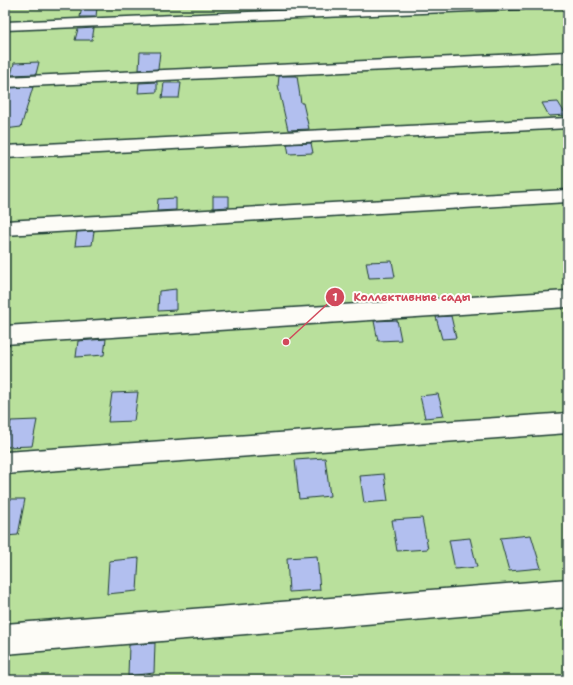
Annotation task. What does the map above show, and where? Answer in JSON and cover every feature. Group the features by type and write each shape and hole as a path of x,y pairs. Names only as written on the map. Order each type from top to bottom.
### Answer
{"lane":[{"path":"5,26 523,5"},
{"path":"5,82 568,57"},
{"path":"5,152 568,122"},
{"path":"5,228 568,196"},
{"path":"5,335 568,299"},
{"path":"5,463 568,423"},
{"path":"5,639 568,593"}],"green space":[{"path":"5,5 568,5 568,680 5,680"}],"building":[{"path":"82,7 97,7 96,17 80,17"},
{"path":"94,28 92,40 75,40 78,29"},
{"path":"140,52 160,52 158,69 139,70"},
{"path":"39,62 36,74 11,75 14,63"},
{"path":"279,76 297,76 301,103 303,103 309,129 288,130 278,86"},
{"path":"157,82 157,92 138,93 139,83"},
{"path":"164,83 181,83 179,98 162,98"},
{"path":"33,87 21,127 5,129 5,95 7,88"},
{"path":"558,102 566,115 549,116 542,103"},
{"path":"311,143 313,153 289,154 287,144"},
{"path":"213,196 229,196 229,207 213,208"},
{"path":"176,198 176,210 157,211 158,199"},
{"path":"94,231 92,245 75,246 77,232"},
{"path":"392,261 395,277 369,278 366,262"},
{"path":"176,289 176,310 158,311 159,291"},
{"path":"451,316 456,338 442,339 436,317"},
{"path":"397,320 401,340 378,341 374,321"},
{"path":"106,339 104,355 76,357 78,341"},
{"path":"138,392 134,421 108,422 112,393"},
{"path":"438,394 444,416 425,418 420,396"},
{"path":"37,420 32,446 5,447 11,421"},
{"path":"325,458 330,496 299,499 295,460"},
{"path":"384,474 388,501 364,503 360,476"},
{"path":"5,499 25,499 18,535 5,536"},
{"path":"422,518 428,549 397,551 392,520"},
{"path":"531,535 541,568 509,571 500,538"},
{"path":"470,538 477,567 455,569 449,540"},
{"path":"317,556 320,590 289,592 287,558"},
{"path":"139,558 137,591 107,594 109,561"},
{"path":"155,643 154,673 128,676 129,645"}],"place":[{"name":"Коллективные сады","path":"286,342"}]}
